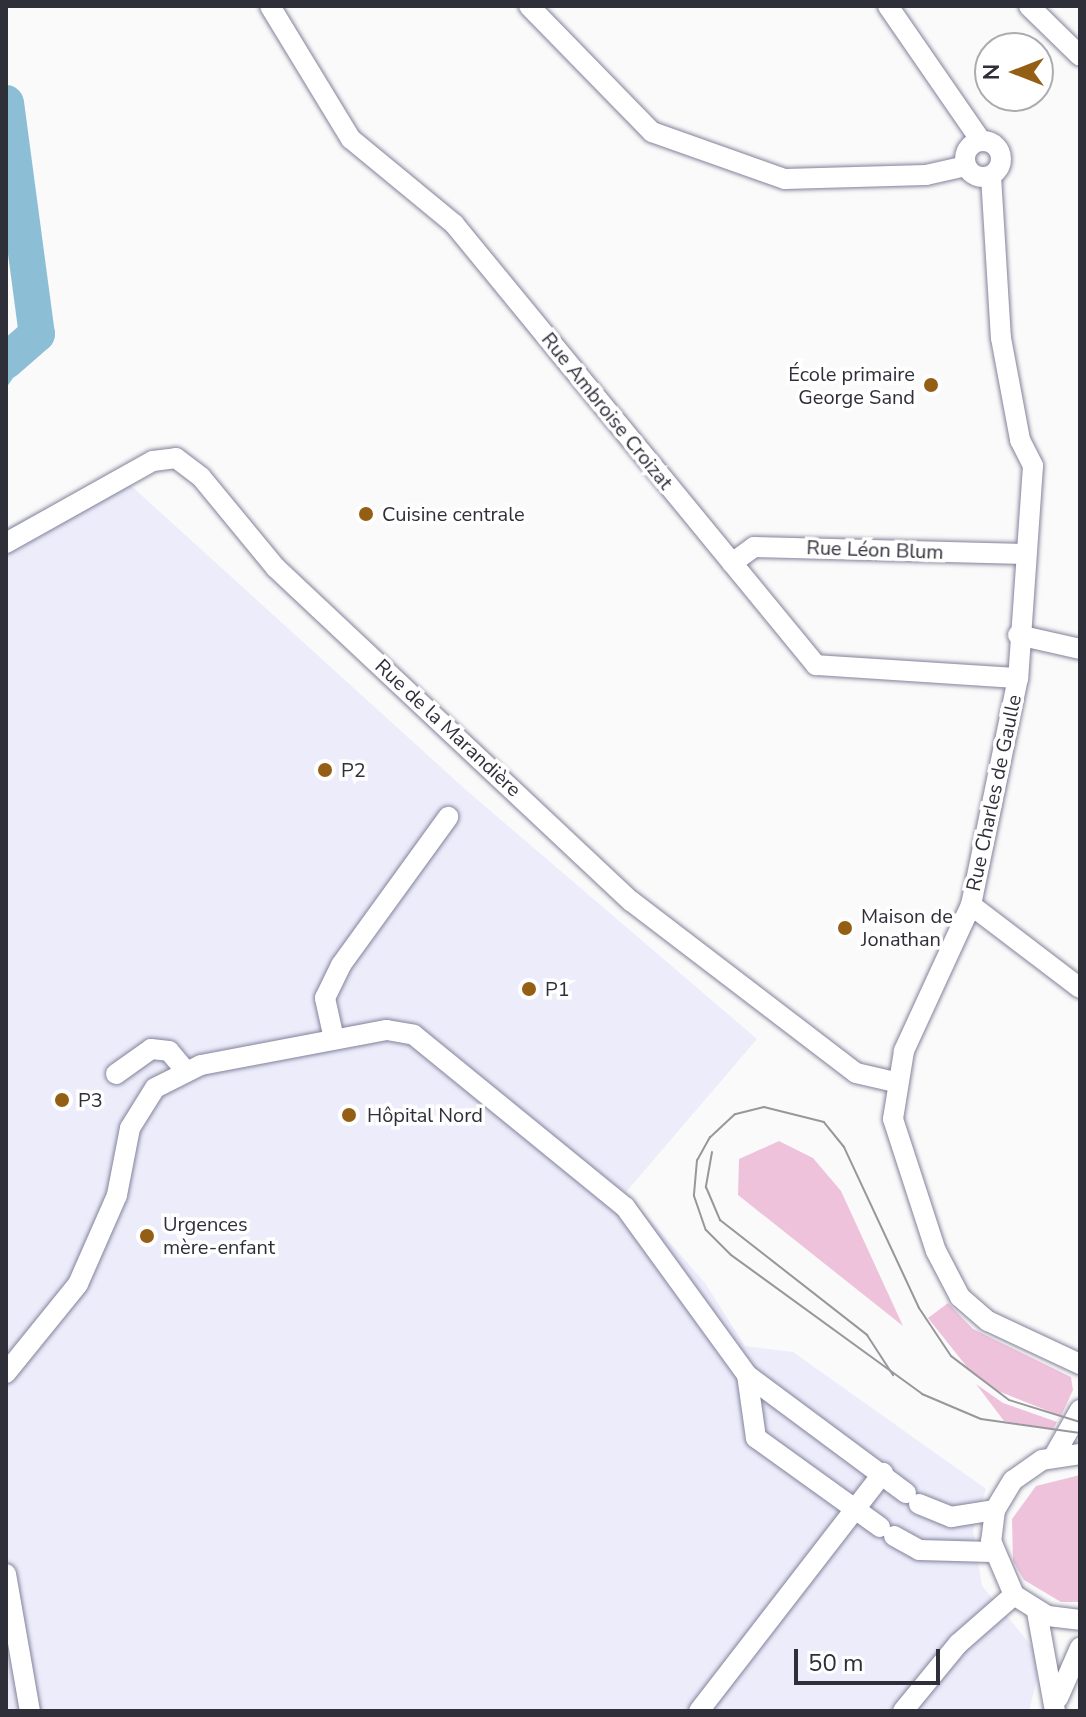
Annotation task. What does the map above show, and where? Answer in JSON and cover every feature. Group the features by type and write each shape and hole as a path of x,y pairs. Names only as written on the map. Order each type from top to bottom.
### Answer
{"street":[{"name":"Rue Ambroise Croizat","path":"270,6 351,139 454,224 816,665 1018,678"},
{"path":"529,6 652,132 785,179 926,175 966,166"},
{"path":"888,6 981,141 999,151 991,176 974,175 966,166 967,150 981,141"},
{"path":"1029,6 1080,56"},
{"name":"Rue Charles de Gaulle","path":"991,176 1001,338 1020,440 1033,466 1018,635 1018,678 971,905 895,1082 898,1145 955,1290 988,1321 1080,1364"},
{"name":"Rue de la Marandière","path":"6,543 153,461 176,458 201,477 276,568 631,901 856,1073 895,1082"},
{"name":"Rue Léon Blum","path":"732,563 754,547 1025,554"},
{"path":"1018,635 1080,649"},
{"path":"334,1039 325,998 341,965 448,817"},
{"path":"971,905 1080,988"},
{"path":"6,1373 78,1284 117,1195 130,1128 155,1088 185,1070 387,1030 414,1035 625,1207 747,1375 883,1473 912,1498 943,1517 995,1510"},
{"path":"116,1074 151,1049 169,1051 185,1070"},
{"path":"747,1375 756,1438 887,1532 919,1550 992,1552"},
{"path":"1054,1456 1080,1410"},
{"path":"1080,1454 1054,1456 1020,1474 995,1510 992,1552 1014,1595 1037,1612 1080,1620"},
{"path":"699,1711 883,1473"},
{"path":"6,1574 30,1711"},
{"path":"903,1711 958,1644 1014,1595"},
{"path":"1037,1612 1056,1706"},
{"path":"1056,1706 1080,1648"}],"shaded area":[{"name":"Hôpital Nord","path":"117,473 466,790 757,1039 626,1192 705,1283 745,1346 793,1352 986,1489 973,1530 982,1586 1034,1649 1037,1679 1029,1711 6,1711 6,528"},
{"path":"779,1141 813,1158 841,1191 903,1326 738,1195 739,1159"},
{"path":"948,1303 973,1329 1071,1377 1073,1390 1061,1416 998,1391 967,1367 928,1318"},
{"path":"976,1384 1003,1403 1057,1422 1053,1429 1004,1421"},
{"path":"1080,1475 1080,1602 1061,1602 1024,1580 1013,1561 1012,1519 1036,1486"}],"water":[{"path":"6,113 25,158 44,275 36,345 6,388 31,272 8,190"}],"waterway":[{"path":"6,103 37,334 6,361"}],"tram line":[{"path":"1080,1422 1009,1400 951,1356 919,1308 844,1147 824,1122 764,1107 735,1114 710,1137 697,1160 694,1196 706,1230 731,1255 922,1394 981,1419 1080,1433"},
{"path":"712,1152 706,1187 720,1220 867,1335 893,1375"}],"place":[{"name":"École primaire George Sand","path":"931,385"},
{"name":"Cuisine centrale","path":"366,514"},
{"name":"P2","path":"325,770"},
{"name":"Maison de Jonathan","path":"845,928"},
{"name":"P1","path":"529,989"},
{"name":"P3","path":"62,1100"},
{"name":"Hôpital Nord","path":"349,1115"},
{"name":"Urgences mère-enfant","path":"147,1236"}]}
